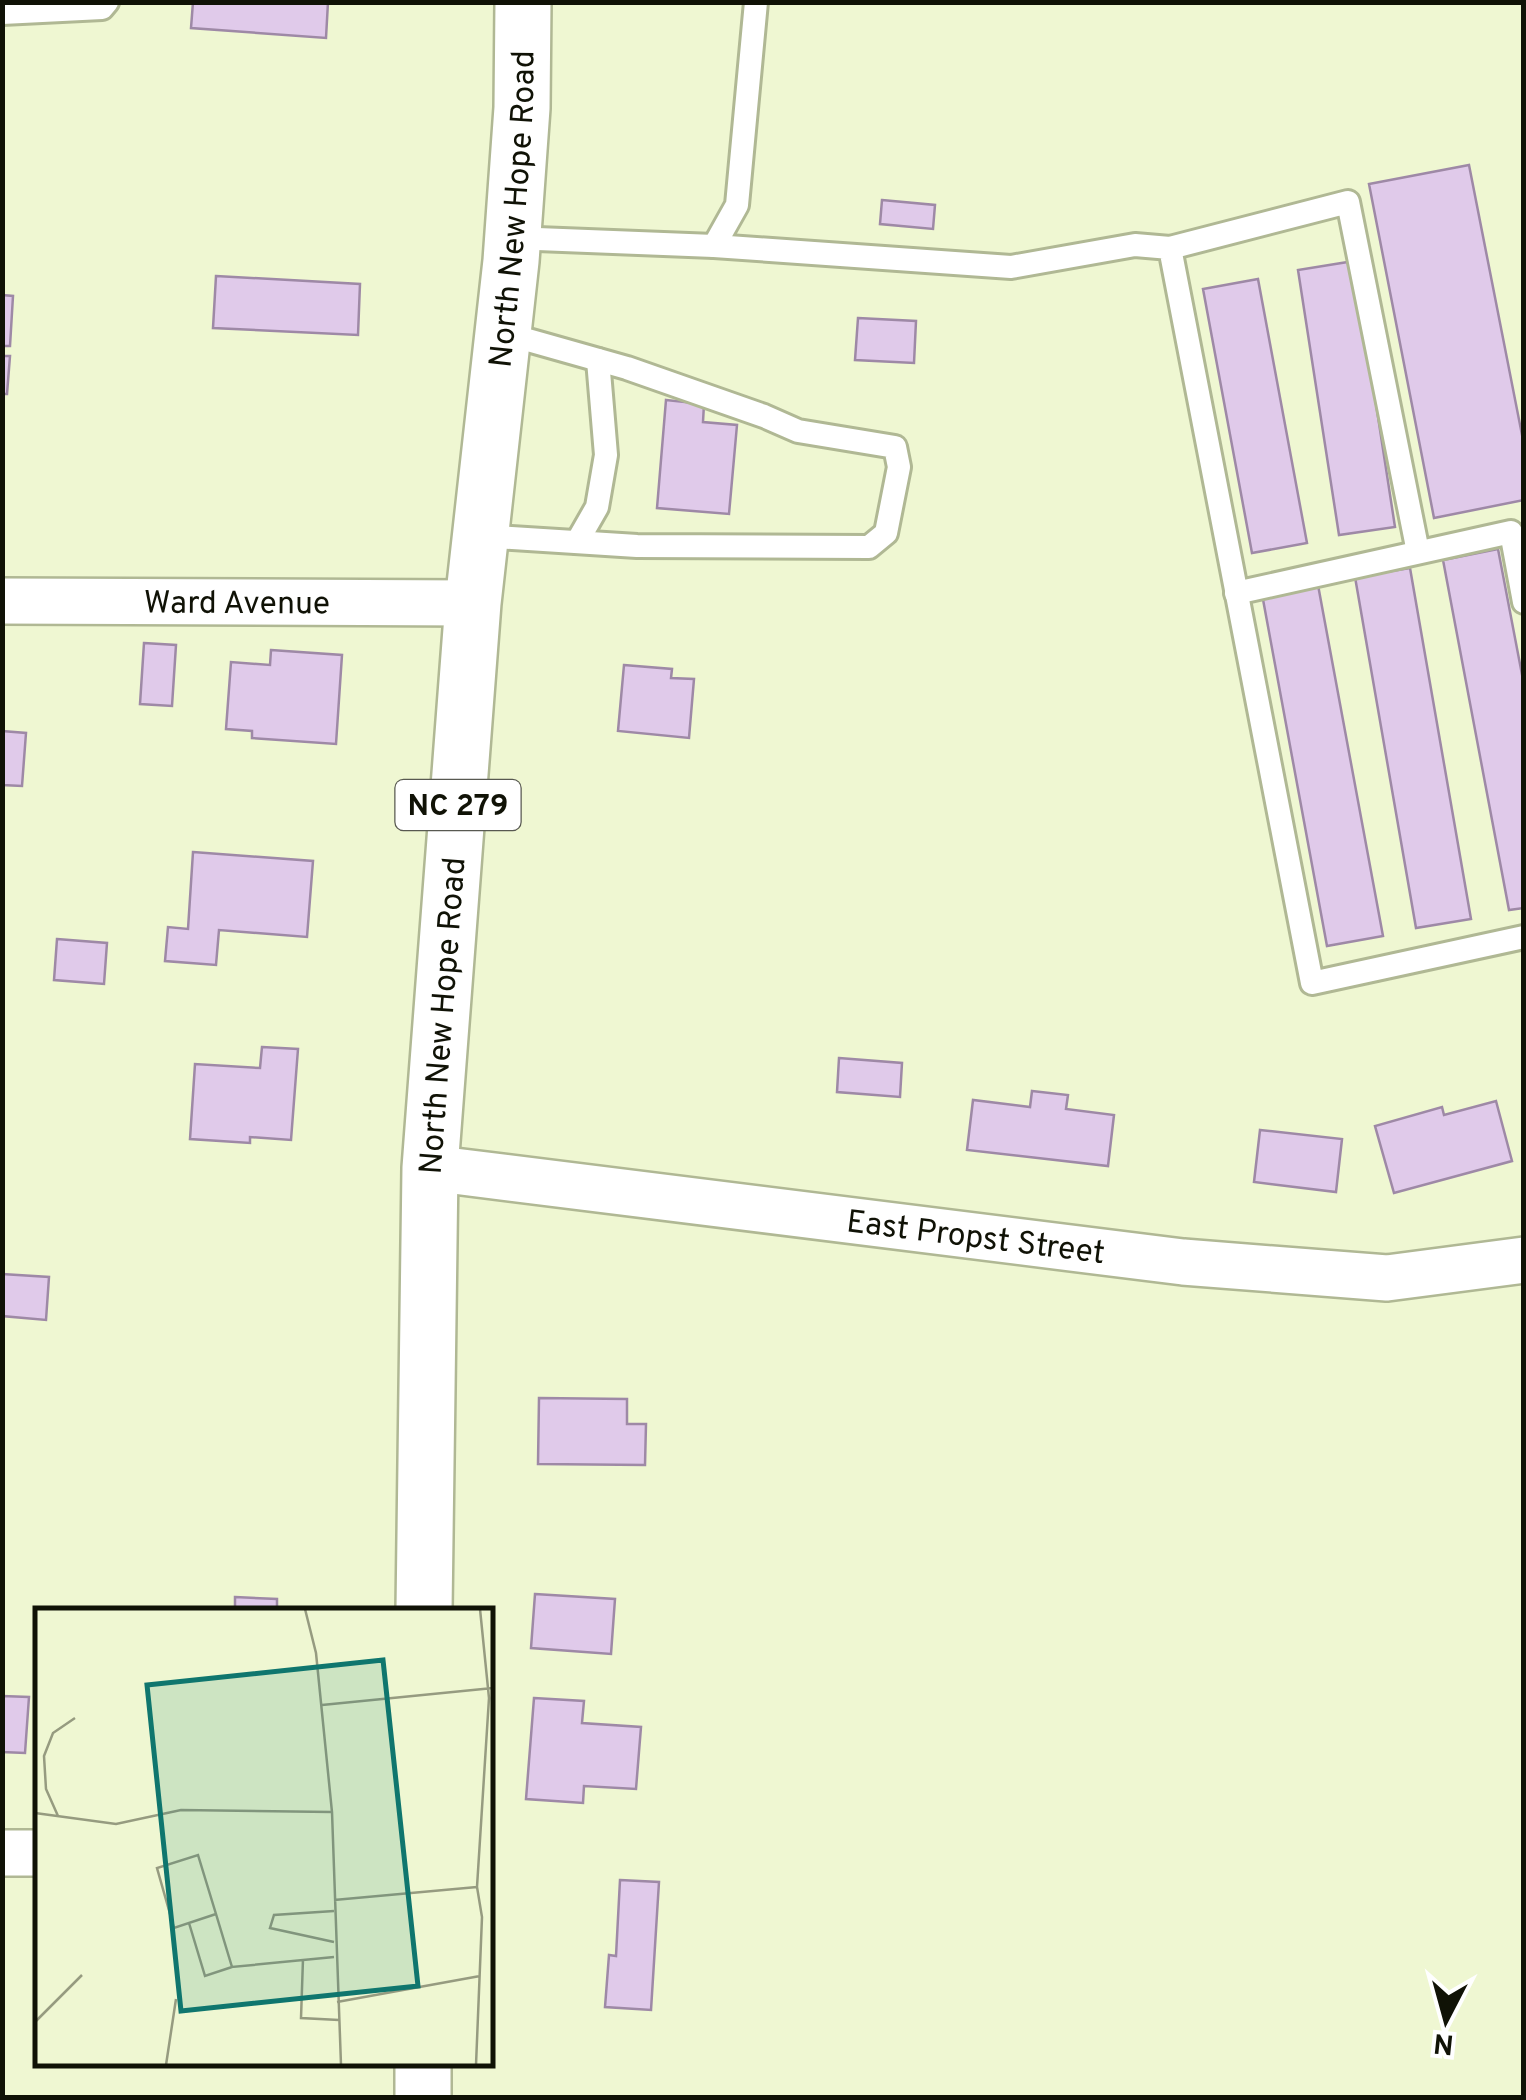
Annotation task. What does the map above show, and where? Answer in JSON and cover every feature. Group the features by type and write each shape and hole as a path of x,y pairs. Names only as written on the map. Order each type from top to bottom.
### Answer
{"main road":[{"name":"North New Hope Road","path":"424,1608 430,1168 474,603 512,238 522,108 523,2"},
{"path":"422,2065 423,2098"}],"street":[{"name":"Ward Avenue","path":"2,601 474,603"},
{"name":"East Propst Street","path":"430,1168 1183,1262 1387,1278 1524,1260"},
{"path":"2,1853 35,1853"}],"lane":[{"path":"2,13 102,8 106,2"},
{"path":"714,246 738,205 756,2"},
{"path":"512,238 714,246 1012,267 1135,245 1170,248 1348,202 1418,552"},
{"path":"1170,248 1312,983 1524,937"},
{"path":"481,536 637,546 869,547 886,533 899,467 896,446 798,431 598,360 503,333"},
{"path":"578,542 597,507 606,456 598,360"},
{"path":"1236,593 1511,532 1524,602"}],"building":[{"path":"193,2 328,2 326,38 191,28"},
{"path":"1469,165 1524,445 1524,500 1434,518 1369,184"},
{"path":"882,200 935,205 933,229 880,224"},
{"path":"1354,261 1395,527 1339,535 1298,270"},
{"path":"216,276 360,284 358,335 213,328"},
{"path":"1258,279 1307,543 1252,553 1203,289"},
{"path":"2,295 13,296 10,346 2,346"},
{"path":"858,318 916,321 914,363 855,360"},
{"path":"2,356 10,356 7,394 2,394"},
{"path":"666,400 704,404 703,422 737,425 729,514 657,508"},
{"path":"1498,549 1524,685 1524,908 1509,910 1443,560"},
{"path":"1410,568 1471,919 1416,928 1355,577"},
{"path":"1318,585 1383,936 1327,946 1262,594"},
{"path":"144,643 176,645 172,706 140,704"},
{"path":"271,650 342,655 336,744 252,738 252,731 226,729 231,662 270,665"},
{"path":"624,665 672,669 671,678 694,679 689,738 618,731"},
{"path":"2,731 26,733 22,786 2,785"},
{"path":"193,852 313,861 307,937 219,930 216,965 165,961 168,927 188,929"},
{"path":"57,939 107,943 104,984 54,980"},
{"path":"262,1047 298,1049 291,1140 250,1137 250,1143 190,1139 195,1064 260,1068"},
{"path":"839,1058 902,1063 900,1097 837,1092"},
{"path":"1032,1091 1068,1095 1066,1109 1114,1115 1108,1166 967,1150 973,1100 1030,1107"},
{"path":"1496,1101 1512,1161 1394,1193 1375,1126 1442,1107 1444,1115"},
{"path":"1260,1130 1342,1139 1336,1192 1254,1182"},
{"path":"2,1274 49,1277 46,1320 2,1316"},
{"path":"539,1398 627,1399 627,1424 646,1424 645,1465 538,1464"},
{"path":"535,1594 615,1599 611,1654 531,1648"},
{"path":"235,1597 277,1599 277,1608 235,1608"},
{"path":"2,1696 29,1697 25,1753 2,1752"},
{"path":"534,1698 584,1701 582,1723 641,1727 636,1789 584,1786 583,1803 526,1799"},
{"path":"620,1880 659,1882 651,2010 605,2007 609,1955 616,1956"}]}
